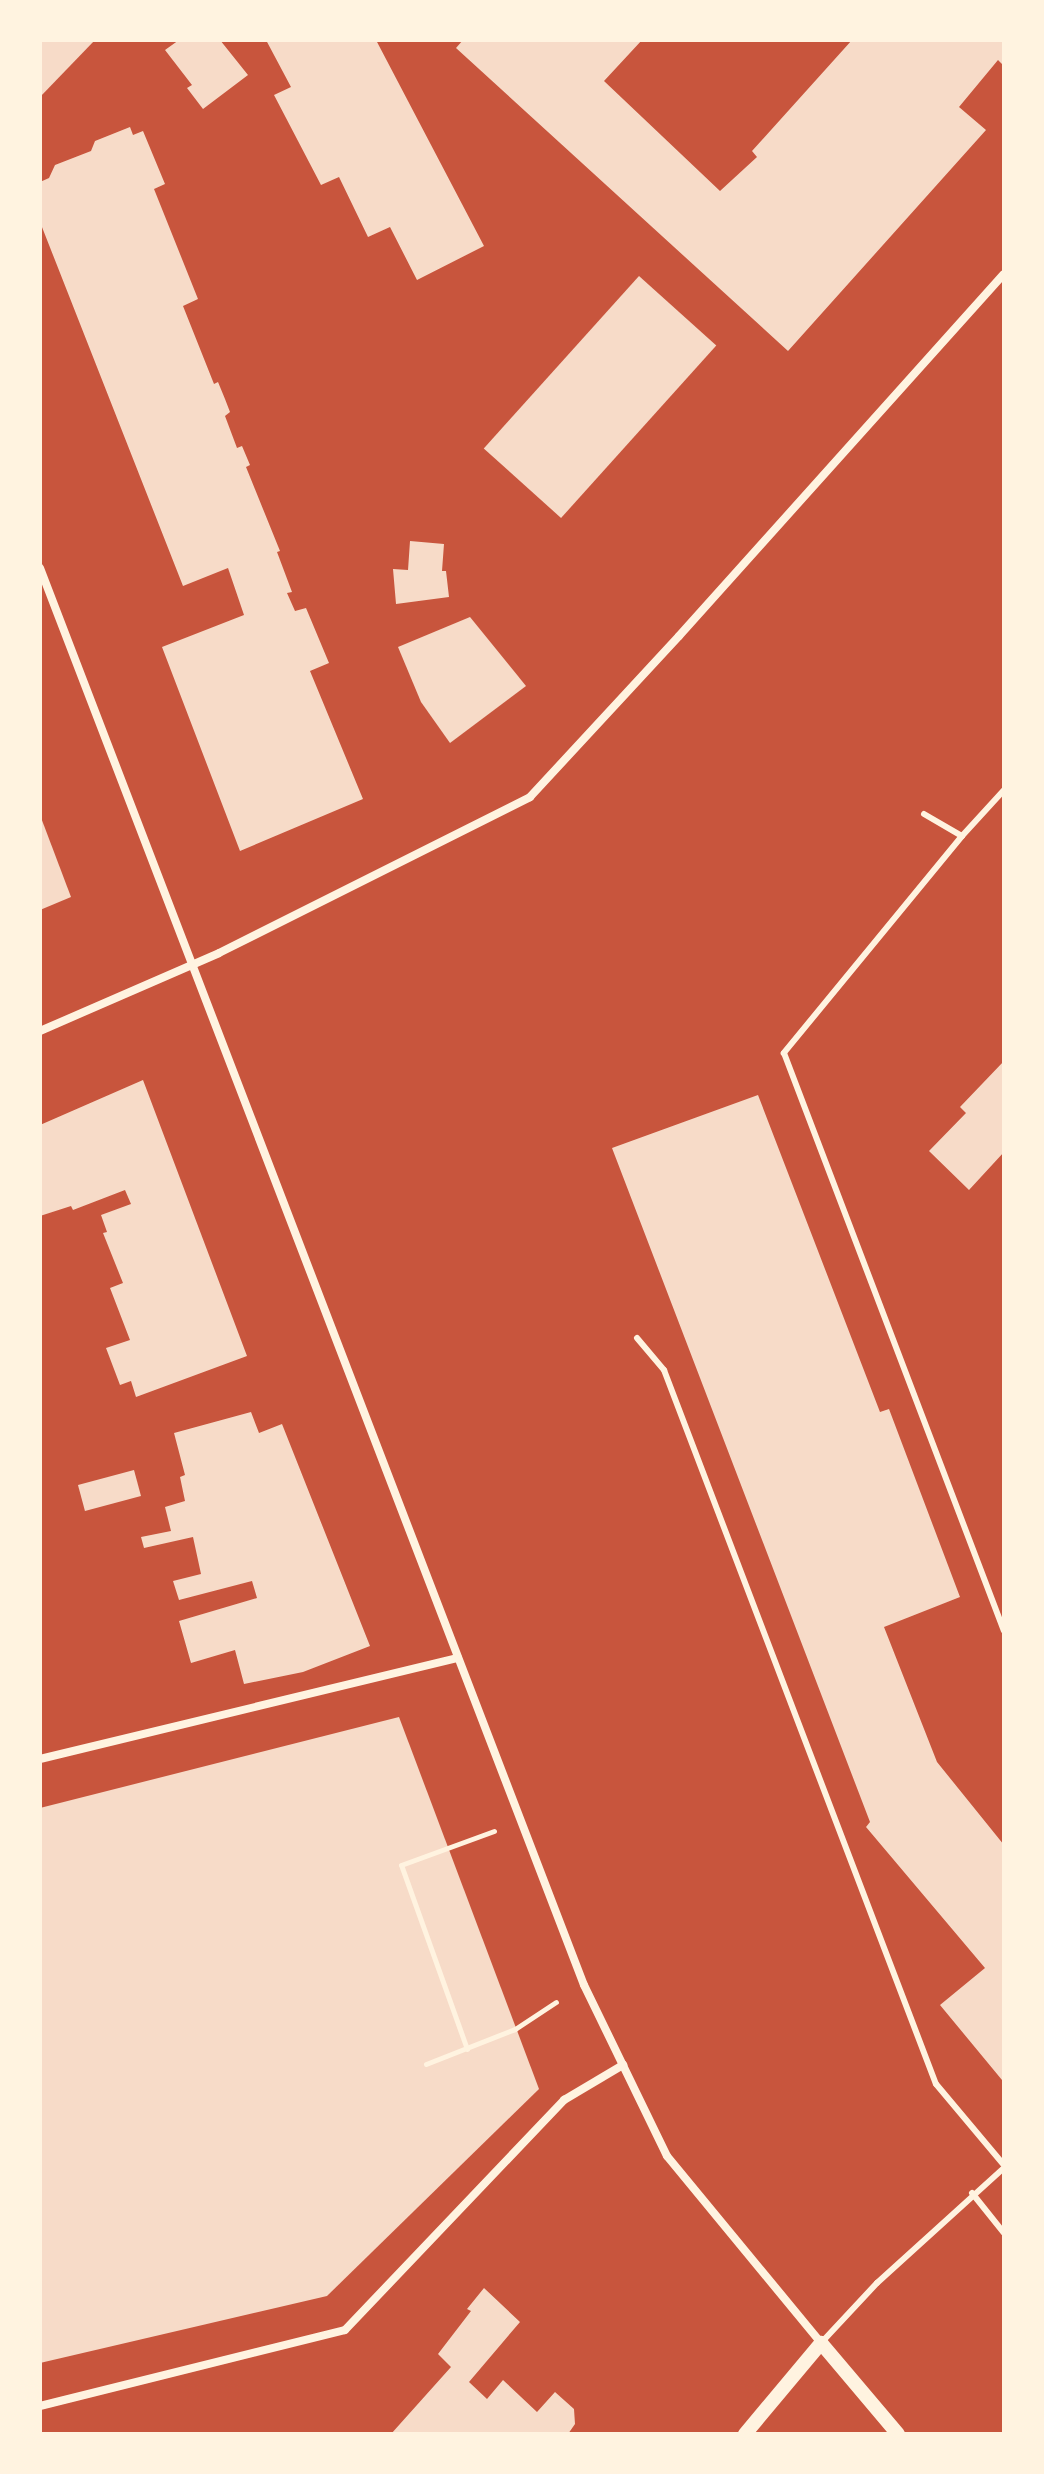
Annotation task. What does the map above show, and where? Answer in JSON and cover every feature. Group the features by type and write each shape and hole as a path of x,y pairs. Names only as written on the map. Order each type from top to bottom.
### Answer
{"street":[{"path":"40,1031 193,965 530,797 1004,274"},
{"path":"40,568 584,1985 667,2156 898,2434"},
{"path":"40,1759 458,1658"},
{"path":"40,2406 345,2330 564,2100 623,2065"},
{"path":"745,2434 821,2343"}],"lane":[{"path":"1004,790 962,836 784,1053 1004,1631"},
{"path":"924,814 962,836"},
{"path":"637,1338 664,1370 936,2084 1004,2167 877,2283 821,2343"},
{"path":"972,2193 1004,2233"}],"path":[{"path":"467,2049 401,1865 521,1823"},
{"path":"426,2064 515,2029 584,1985"}],"building":[{"path":"40,40 95,40 40,97"},
{"path":"179,40 220,40 248,75 203,109 187,88 192,85 165,50"},
{"path":"266,40 376,40 484,246 417,280 390,227 368,237 339,177 321,185 274,95 291,87"},
{"path":"463,40 642,40 604,81 720,191 757,157 752,151 852,40 1004,40 1004,66 998,60 959,107 986,130 788,351 456,48"},
{"path":"130,127 133,135 143,131 165,184 154,189 198,299 183,306 214,384 218,382 230,412 225,416 237,448 242,446 250,465 246,467 280,551 277,552 292,592 287,593 295,611 306,608 329,663 310,671 363,799 240,851 162,647 244,615 228,568 183,586 40,222 40,182 49,178 55,165 91,151 95,141"},
{"path":"639,276 716,346 561,518 484,448"},
{"path":"410,541 444,544 442,571 446,571 449,597 396,604 393,569 408,570"},
{"path":"470,617 526,686 450,743 421,702 398,647"},
{"path":"40,815 71,897 40,910"},
{"path":"1004,1061 1004,1152 969,1190 929,1151 966,1113 960,1107"},
{"path":"143,1080 247,1356 136,1397 131,1381 120,1385 106,1348 130,1340 110,1288 123,1283 103,1233 107,1232 101,1215 131,1204 125,1190 73,1210 71,1206 40,1216 40,1125"},
{"path":"758,1095 880,1412 889,1409 960,1597 884,1627 937,1762 1004,1845 1002,2080 940,2005 985,1968 866,1827 870,1822 612,1148"},
{"path":"251,1412 259,1433 282,1424 370,1646 303,1672 244,1684 235,1650 191,1663 179,1621 257,1598 252,1581 179,1600 173,1581 201,1574 193,1537 144,1548 141,1537 171,1531 165,1507 185,1501 180,1477 185,1475 174,1433"},
{"path":"134,1470 141,1496 85,1511 78,1485"},
{"path":"399,1717 539,2089 327,2296 40,2363 40,1808"},
{"path":"484,2288 520,2322 469,2382 487,2399 503,2380 537,2412 555,2392 574,2409 575,2424 568,2434 391,2434 451,2367 438,2354 471,2311 467,2309"}]}
